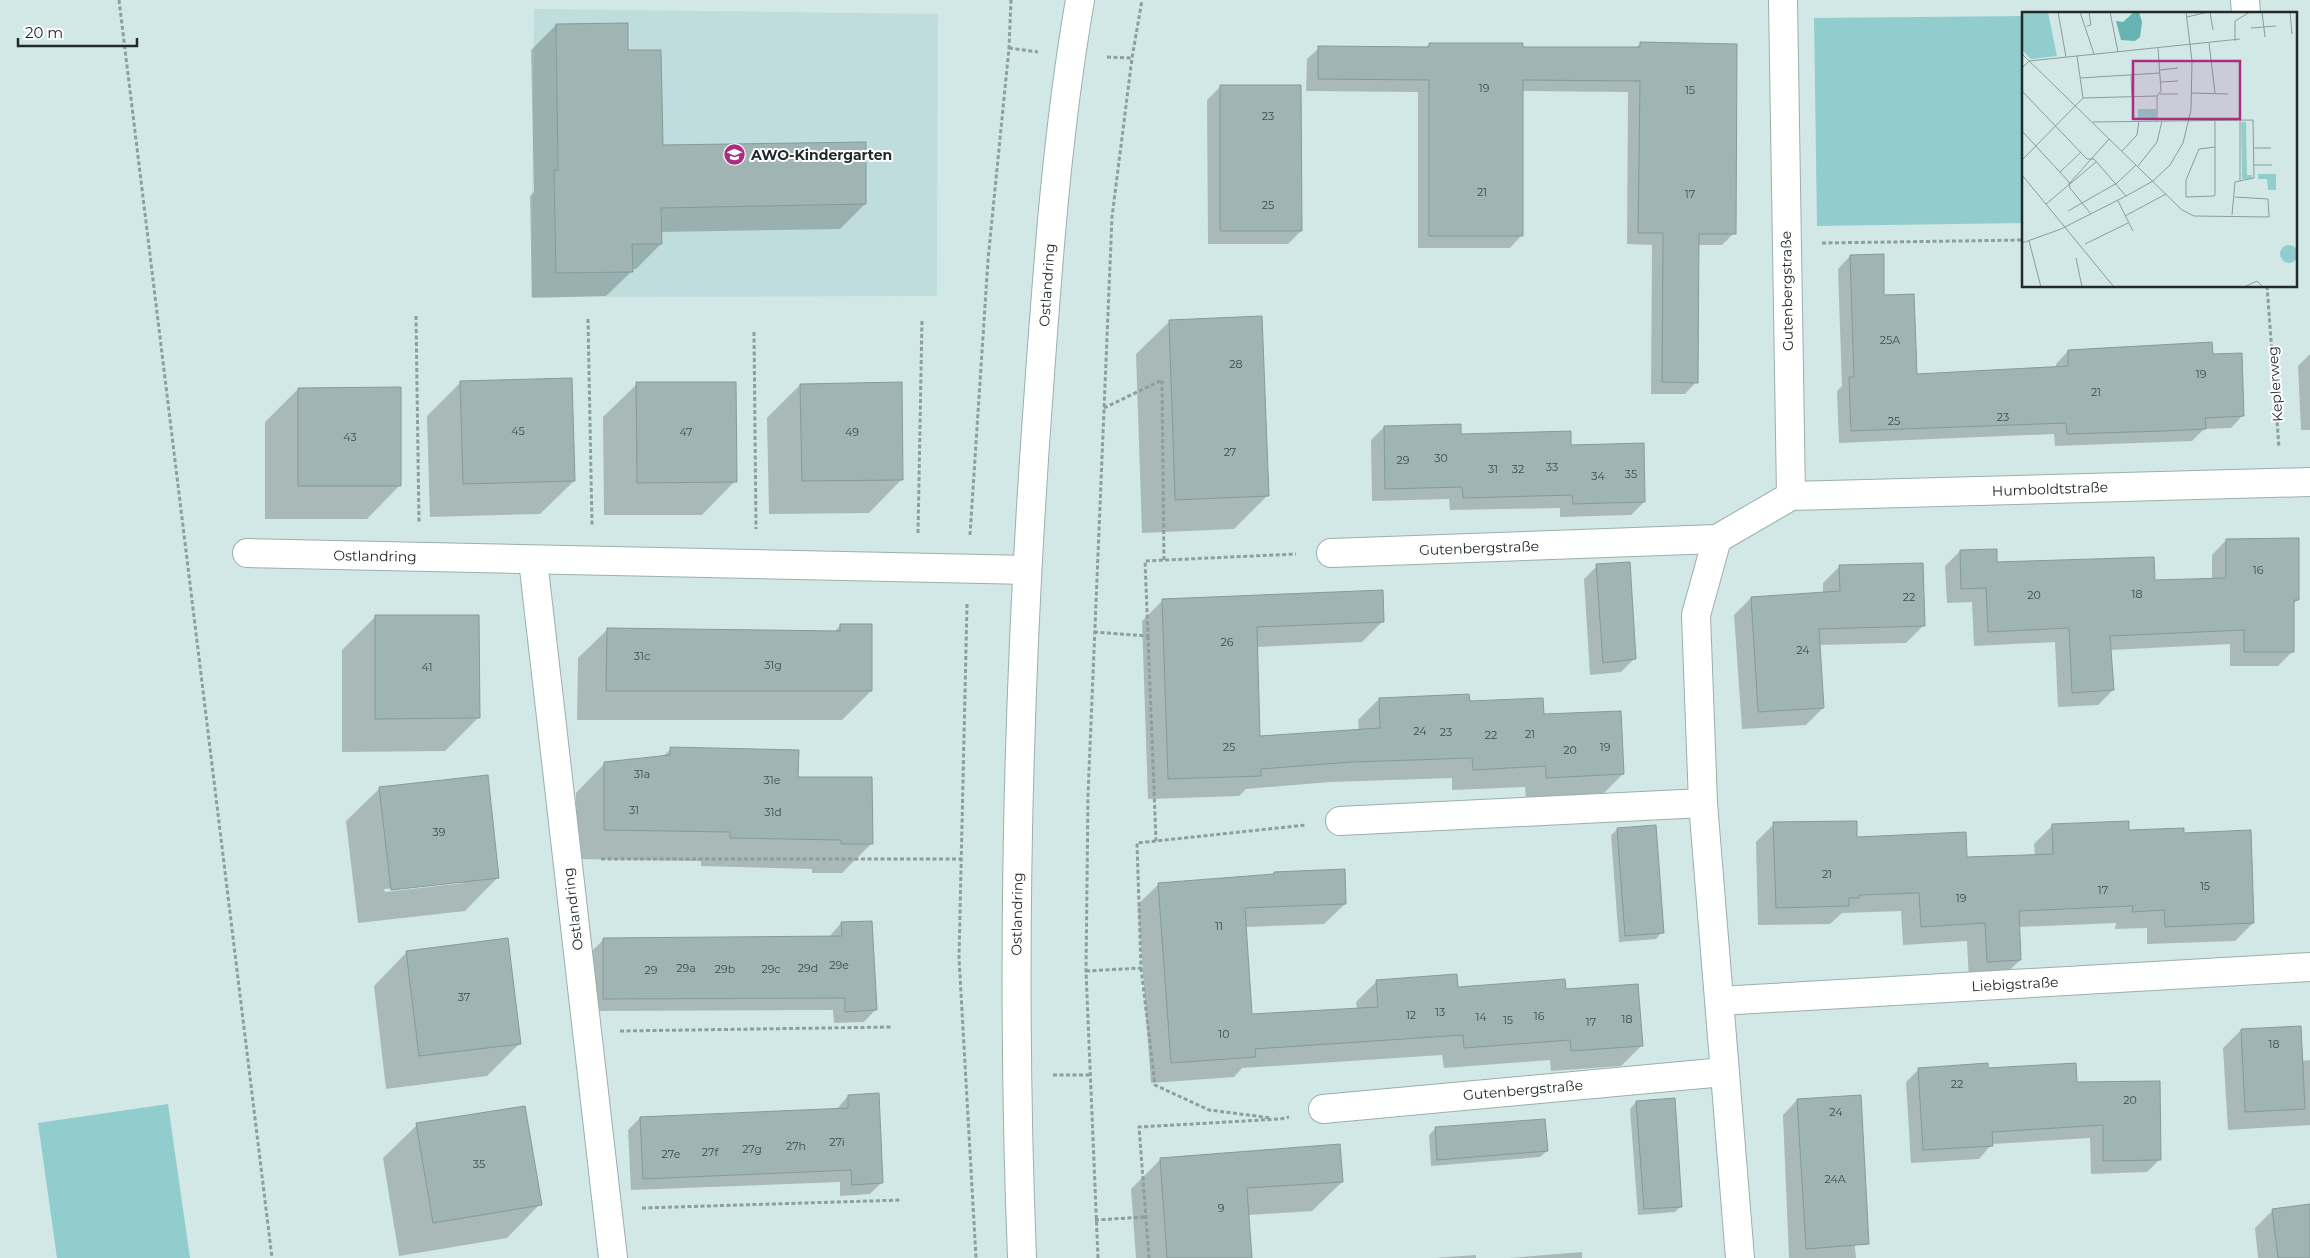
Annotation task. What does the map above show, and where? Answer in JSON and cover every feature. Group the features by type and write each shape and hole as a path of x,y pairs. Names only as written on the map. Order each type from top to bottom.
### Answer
{"street":[{"name":"Ostlandring","path":"1022,1258 1016,956 1026,570 1053,196 1070,55 1080,0"},
{"name":"Gutenbergstraße","path":"1331,553 1717,539 1791,496 1783,0"},
{"name":"Humboldtstraße","path":"1791,496 2310,482"},
{"path":"1717,539 1696,615 1703,803 1740,1258"},
{"name":"Ostlandring","path":"247,553 1026,570"},
{"name":"Ostlandring","path":"532,560 613,1258"},
{"path":"1340,821 1703,803"},
{"name":"Liebigstraße","path":"1719,1001 2310,967"},
{"name":"Gutenbergstraße","path":"1323,1109 1724,1072"}],"path":[{"path":"119,0 272,1258"},
{"path":"976,1258 959,958 968,569 988,260 1009,48 1011,0"},
{"path":"1098,1258 1086,971 1088,795 1112,217 1132,58 1142,0"},
{"path":"1786,243 2022,240"},
{"name":"Keplerweg","path":"2268,288 2282,483"},
{"path":"416,316 419,557"},
{"path":"588,319 593,561"},
{"path":"917,568 922,320"},
{"path":"754,332 756,564"},
{"path":"1103,409 1162,380 1164,562"},
{"path":"1156,841 1145,561 1164,562 1331,553"},
{"path":"1094,632 1148,636"},
{"path":"1280,1120 1209,1110 1155,1085 1141,968 1138,843 1340,821"},
{"path":"567,859 960,860"},
{"path":"1086,971 1141,968"},
{"path":"587,1031 892,1027"},
{"path":"1149,1258 1139,1127 1280,1120 1323,1109"},
{"path":"607,1209 902,1200"},
{"path":"1095,1220 1146,1217"}],"shaded area":[{"name":"AWO-Kindergarten","path":"534,9 938,14 937,296 531,297"},
{"path":"2022,16 2022,223 1817,226 1814,18"},
{"path":"168,1104 190,1258 57,1258 38,1123"}],"building":[{"path":"628,23 628,50 661,50 663,145 866,142 866,204 661,208 662,244 632,244 633,272 556,273 554,170 558,170 556,24"},
{"path":"1640,42 1737,44 1736,234 1699,234 1698,383 1662,382 1663,233 1638,233 1640,81 1523,80 1523,236 1429,236 1429,80 1318,79 1318,46 1429,47 1429,43 1523,43 1523,47 1640,47"},
{"path":"1220,85 1301,85 1302,231 1220,231"},
{"path":"1884,254 1884,295 1914,294 1917,374 2068,366 2068,350 2212,342 2213,354 2242,353 2244,416 2205,418 2206,429 2163,431 2067,434 2066,423 1851,431 1849,377 1854,377 1850,255"},
{"path":"1262,316 1269,496 1175,500 1169,320"},
{"path":"572,378 575,481 463,484 460,381"},
{"path":"636,382 736,382 737,482 637,483"},
{"path":"902,382 903,480 802,481 800,384"},
{"path":"401,387 401,486 298,486 298,388"},
{"path":"1461,424 1461,434 1571,431 1571,445 1644,443 1645,502 1573,504 1572,495 1463,498 1462,487 1385,489 1384,426"},
{"path":"2299,538 2299,600 2294,600 2294,652 2244,652 2244,630 2110,636 2114,690 2072,693 2069,628 1988,632 1986,588 1961,589 1960,550 1997,549 1997,562 2154,557 2155,580 2226,578 2226,539"},
{"path":"1630,562 1636,659 1603,663 1596,564"},
{"path":"1923,563 1925,626 1819,629 1824,708 1758,712 1751,597 1840,591 1839,565"},
{"path":"1383,590 1384,622 1257,627 1260,736 1380,728 1379,698 1469,694 1470,701 1543,698 1544,714 1621,711 1624,774 1546,778 1546,766 1473,770 1472,758 1352,762 1261,769 1261,776 1168,779 1162,599"},
{"path":"375,615 479,615 480,718 375,719"},
{"path":"840,624 872,624 872,691 606,691 607,628 840,631"},
{"path":"670,747 799,750 798,777 872,777 873,844 841,844 841,840 730,838 730,832 604,830 604,762 670,755"},
{"path":"488,775 499,878 391,890 379,787"},
{"path":"1857,821 1857,837 1966,832 1967,857 2053,854 2052,824 2129,821 2129,830 2184,828 2184,833 2251,830 2254,923 2165,927 2164,910 2132,912 2133,906 2019,911 2021,960 1987,962 1985,923 1921,927 1919,893 1859,895 1859,898 1849,898 1849,906 1776,908 1773,822"},
{"path":"1656,825 1664,933 1625,936 1617,828"},
{"path":"1345,869 1346,904 1245,908 1252,1014 1378,1007 1376,980 1457,974 1458,987 1565,979 1566,989 1638,984 1643,1046 1571,1051 1570,1040 1464,1048 1463,1035 1255,1049 1256,1057 1171,1063 1158,883 1274,874 1274,872"},
{"path":"872,921 877,1010 845,1012 845,998 603,999 603,938 842,936 841,922"},
{"path":"508,938 521,1044 419,1056 406,951"},
{"path":"2301,1026 2305,1109 2245,1112 2241,1029"},
{"path":"1988,1063 1988,1068 2076,1063 2077,1082 2160,1081 2161,1160 2103,1161 2103,1125 1992,1132 1993,1146 1923,1150 1918,1068"},
{"path":"879,1093 883,1183 852,1185 851,1170 643,1179 640,1117 848,1108 848,1095"},
{"path":"1861,1095 1869,1244 1806,1249 1797,1099"},
{"path":"1675,1098 1682,1207 1644,1209 1636,1101"},
{"path":"525,1106 542,1205 433,1223 416,1123"},
{"path":"1545,1119 1548,1151 1437,1160 1435,1127"},
{"path":"1340,1144 1343,1182 1247,1188 1252,1258 1167,1258 1160,1158"},
{"path":"2310,1204 2310,1258 2278,1258 2272,1209"}],"place":[{"name":"AWO-Kindergarten","path":"735,155"}]}
